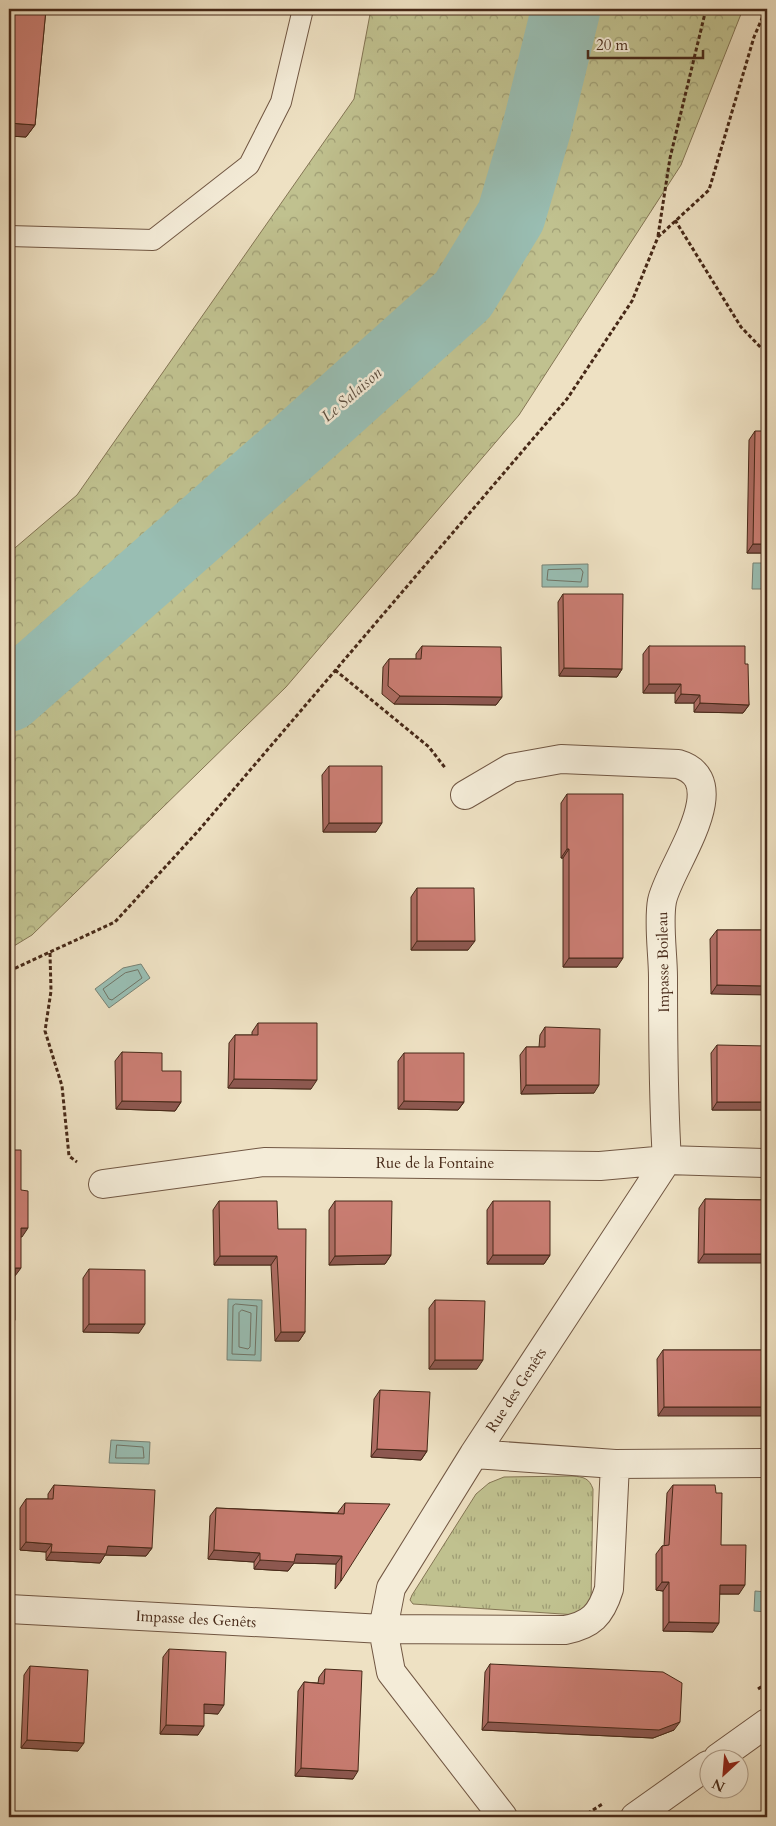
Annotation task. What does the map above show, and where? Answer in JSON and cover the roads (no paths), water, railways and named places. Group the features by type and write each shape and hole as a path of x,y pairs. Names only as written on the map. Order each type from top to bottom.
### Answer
{"street":[{"name":"Impasse Boileau","path":"465,795 511,768 561,759 678,764 688,767 695,773 702,791 698,816 662,900 666,1160"},
{"name":"Rue de la Fontaine","path":"103,1184 264,1162 600,1166 666,1160 767,1163"},
{"name":"Rue des Genêts","path":"503,1817 391,1672 383,1629 391,1588 474,1454 666,1160"},
{"path":"474,1454 615,1464 767,1463"},
{"path":"383,1629 565,1630 580,1627 592,1620 604,1606 609,1589 615,1464"},
{"name":"Impasse des Genêts","path":"9,1609 383,1629"},
{"path":"732,1748 767,1723"},
{"path":"635,1817 698,1772"}],"lane":[{"path":"9,236 153,240 249,165 281,102 303,9"}],"water":[{"path":"753,563 767,563 767,589 752,589"},
{"path":"588,564 588,587 542,587 542,565"},
{"path":"141,964 150,978 109,1008 95,989 123,968"},
{"path":"228,1299 262,1300 261,1361 227,1360"},
{"path":"111,1440 150,1442 149,1464 109,1463"},
{"path":"755,1591 767,1592 767,1612 754,1611"}],"waterway":[{"name":"Le Salaison","path":"9,697 463,295 511,216 537,127 566,9"}]}
